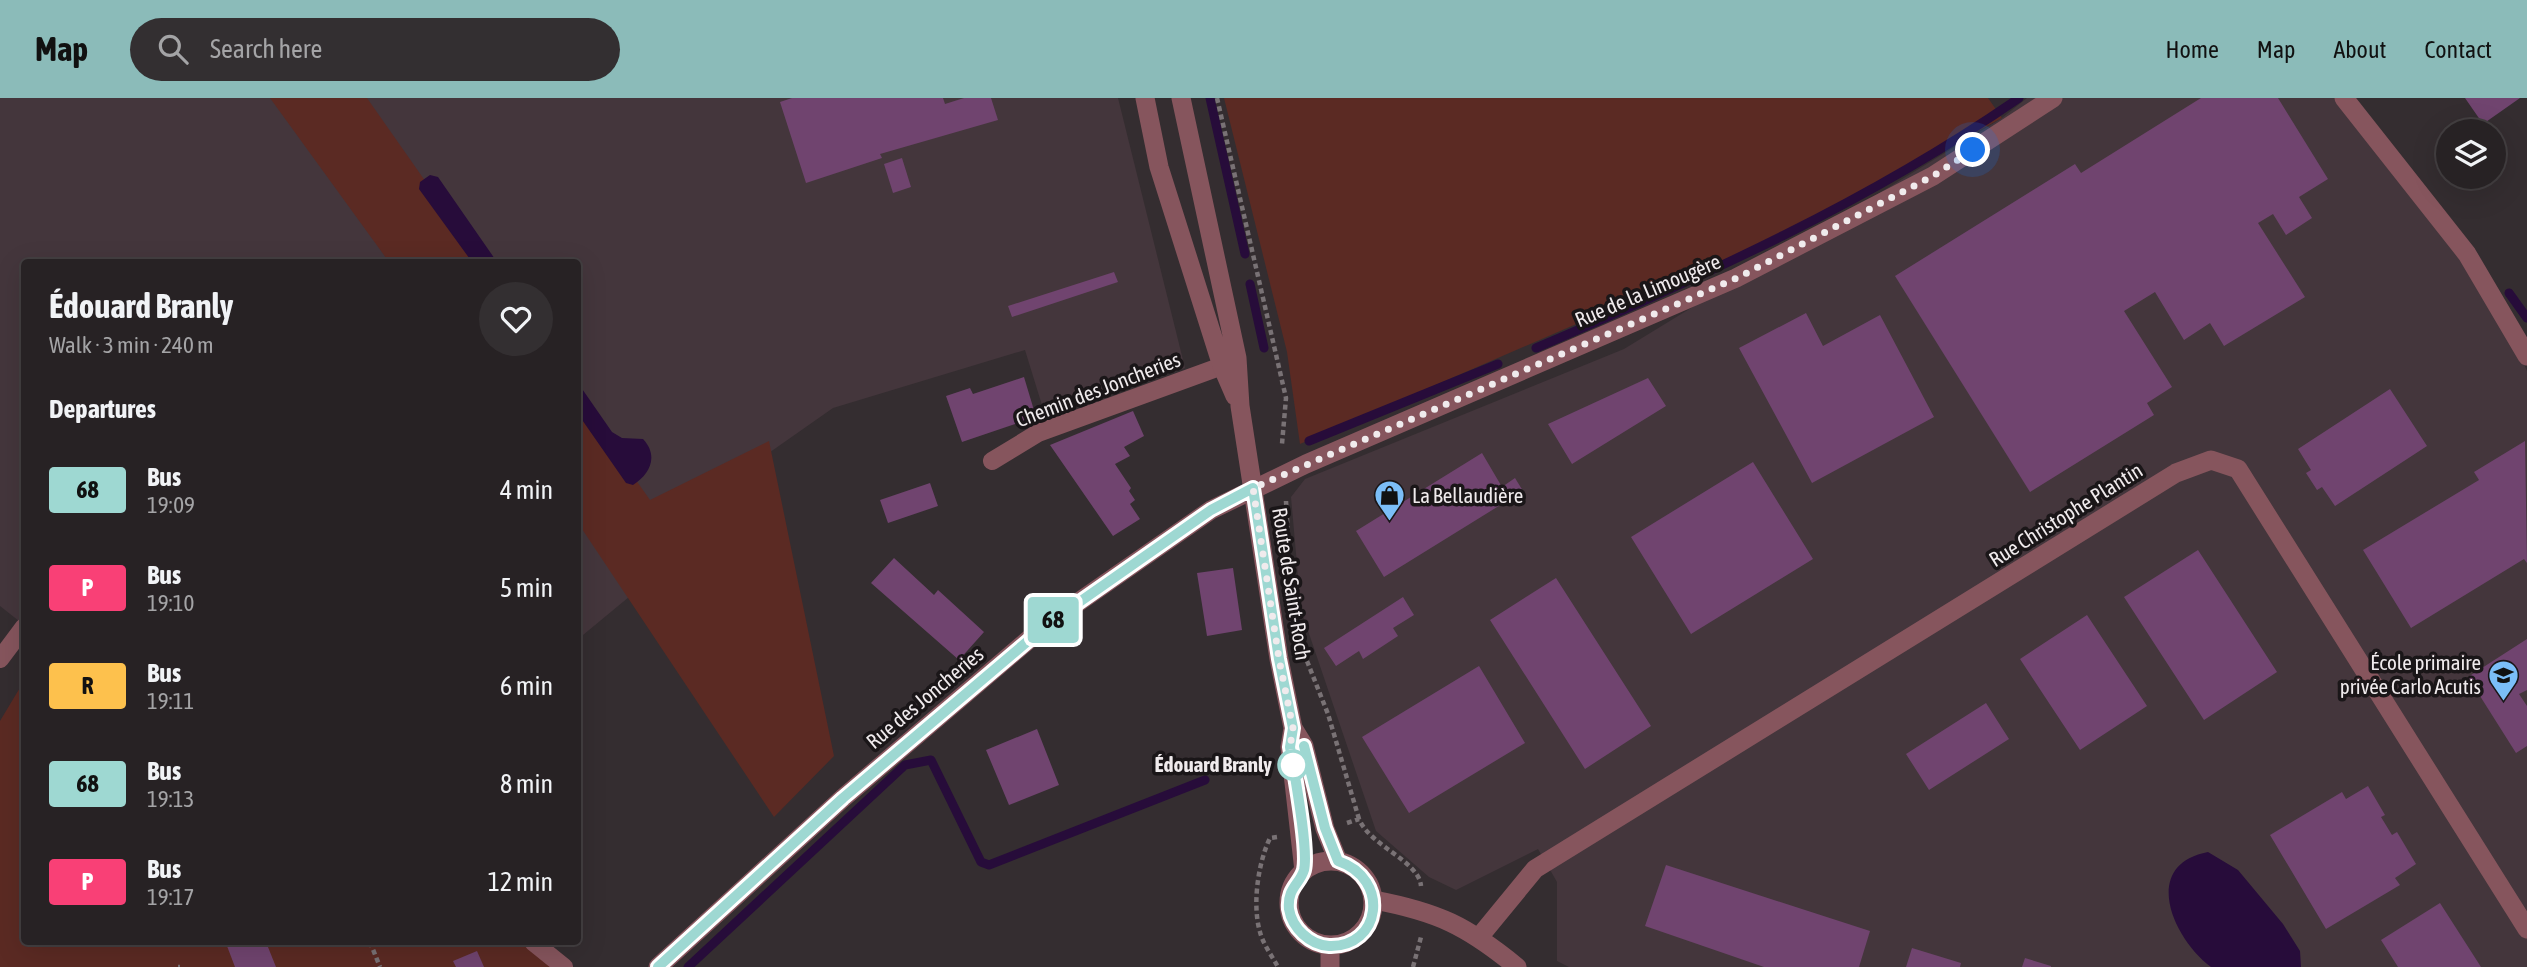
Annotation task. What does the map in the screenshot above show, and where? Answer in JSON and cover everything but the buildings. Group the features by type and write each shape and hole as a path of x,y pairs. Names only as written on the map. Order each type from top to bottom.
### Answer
{"street":[{"name":"Route de Saint-Roch","path":"1145,98 1159,167 1222,366 1240,406"},
{"name":"Route de Saint-Roch","path":"1181,98 1237,358 1249,491 1293,728 1304,746 1325,828 1338,861"},
{"name":"Rue de la Limougère","path":"1249,491 1737,278 1933,176 2053,98"},
{"path":"2344,98 2467,254 2527,356"},
{"name":"Rue Christophe Plantin","path":"1480,936 1535,869 2164,480 2211,460 2238,469 2527,929"},
{"name":"Rue des Joncheries","path":"658,967 843,798 1048,624 1211,510 1249,491"},
{"name":"Route de Saint-Roch","path":"1293,728 1290,747 1304,871"},
{"path":"1326,861 1338,861 1362,874 1371,886 1374,900 1367,928 1344,944 1330,946 1316,943 1303,935 1289,910 1289,896 1304,871 1326,861"},
{"path":"1374,900 1421,909 1480,936 1517,967"},
{"path":"1330,946 1330,967"}],"lane":[{"name":"Chemin des Joncheries","path":"992,461 1038,433 1222,366"},
{"path":"0,659 21,631"},
{"path":"537,945 564,967"}],"path":[{"path":"1217,98 1286,398 1282,444"},
{"path":"1286,501 1288,544"},
{"path":"1304,648 1364,832 1409,866 1420,880 1421,891"},
{"path":"1339,826 1359,819"},
{"path":"1278,967 1259,930 1258,886 1260,859 1270,838 1283,835"},
{"path":"1413,967 1422,943"},
{"path":"371,945 380,967"}],"shaded area":[{"path":"0,98 1118,98 1185,368 1045,415 1025,350 833,408 642,542 664,568 583,635 581,259 21,259 21,623 0,606"},
{"path":"270,98 367,98 480,259 387,259"},
{"path":"1224,98 1988,98 2002,118 1804,225 1300,444 1287,352"},
{"path":"2027,98 2350,98 2479,264 2527,371 2527,967 1569,967 1557,961 1557,882 1538,849 1456,890 1429,877 1376,831 1301,610 1291,497 1305,479 1624,349 2002,118"},
{"path":"430,175 438,177 495,259 470,259 419,189 420,182"},
{"path":"581,387 612,432 622,438 643,439 648,445 651,458 648,470 633,485 626,483 581,418"},
{"path":"581,402 650,500 769,441 834,756 774,817 581,528"},
{"path":"21,686 21,945 528,945 554,967 0,967 0,721"},
{"path":"2208,852 2238,870 2283,924 2300,951 2301,967 2211,967 2197,955 2175,922 2169,887 2174,872 2187,860"}],"waterway":[{"path":"1210,98 1245,254"},
{"path":"1536,348 1660,294 1844,204 1962,136 2019,98"},
{"path":"1250,284 1264,348"},
{"path":"2509,293 2527,318"},
{"path":"1309,441 1498,364"},
{"path":"688,967 905,765 931,760 981,862 989,865 1205,780"}],"bus line":[{"name":"68","path":"658,967 843,798 1048,624 1211,510 1253,488 1279,659 1293,728 1290,747 1302,832 1304,871 1294,882 1289,896 1289,910 1294,924 1303,935 1316,943 1330,946 1344,944 1357,938 1367,928 1373,914 1374,900 1371,886 1362,874 1338,861 1325,828 1304,746"}],"place":[{"name":"La Bellaudière","path":"1389,523"},
{"name":"École primaire privée Carlo Acutis","path":"2504,702"},
{"name":"Édouard Branly","path":"1293,765"}],"route":[{"path":"1293,765 1290,747 1293,728 1279,659 1253,488 1737,278 1933,176 1973,150"}]}
